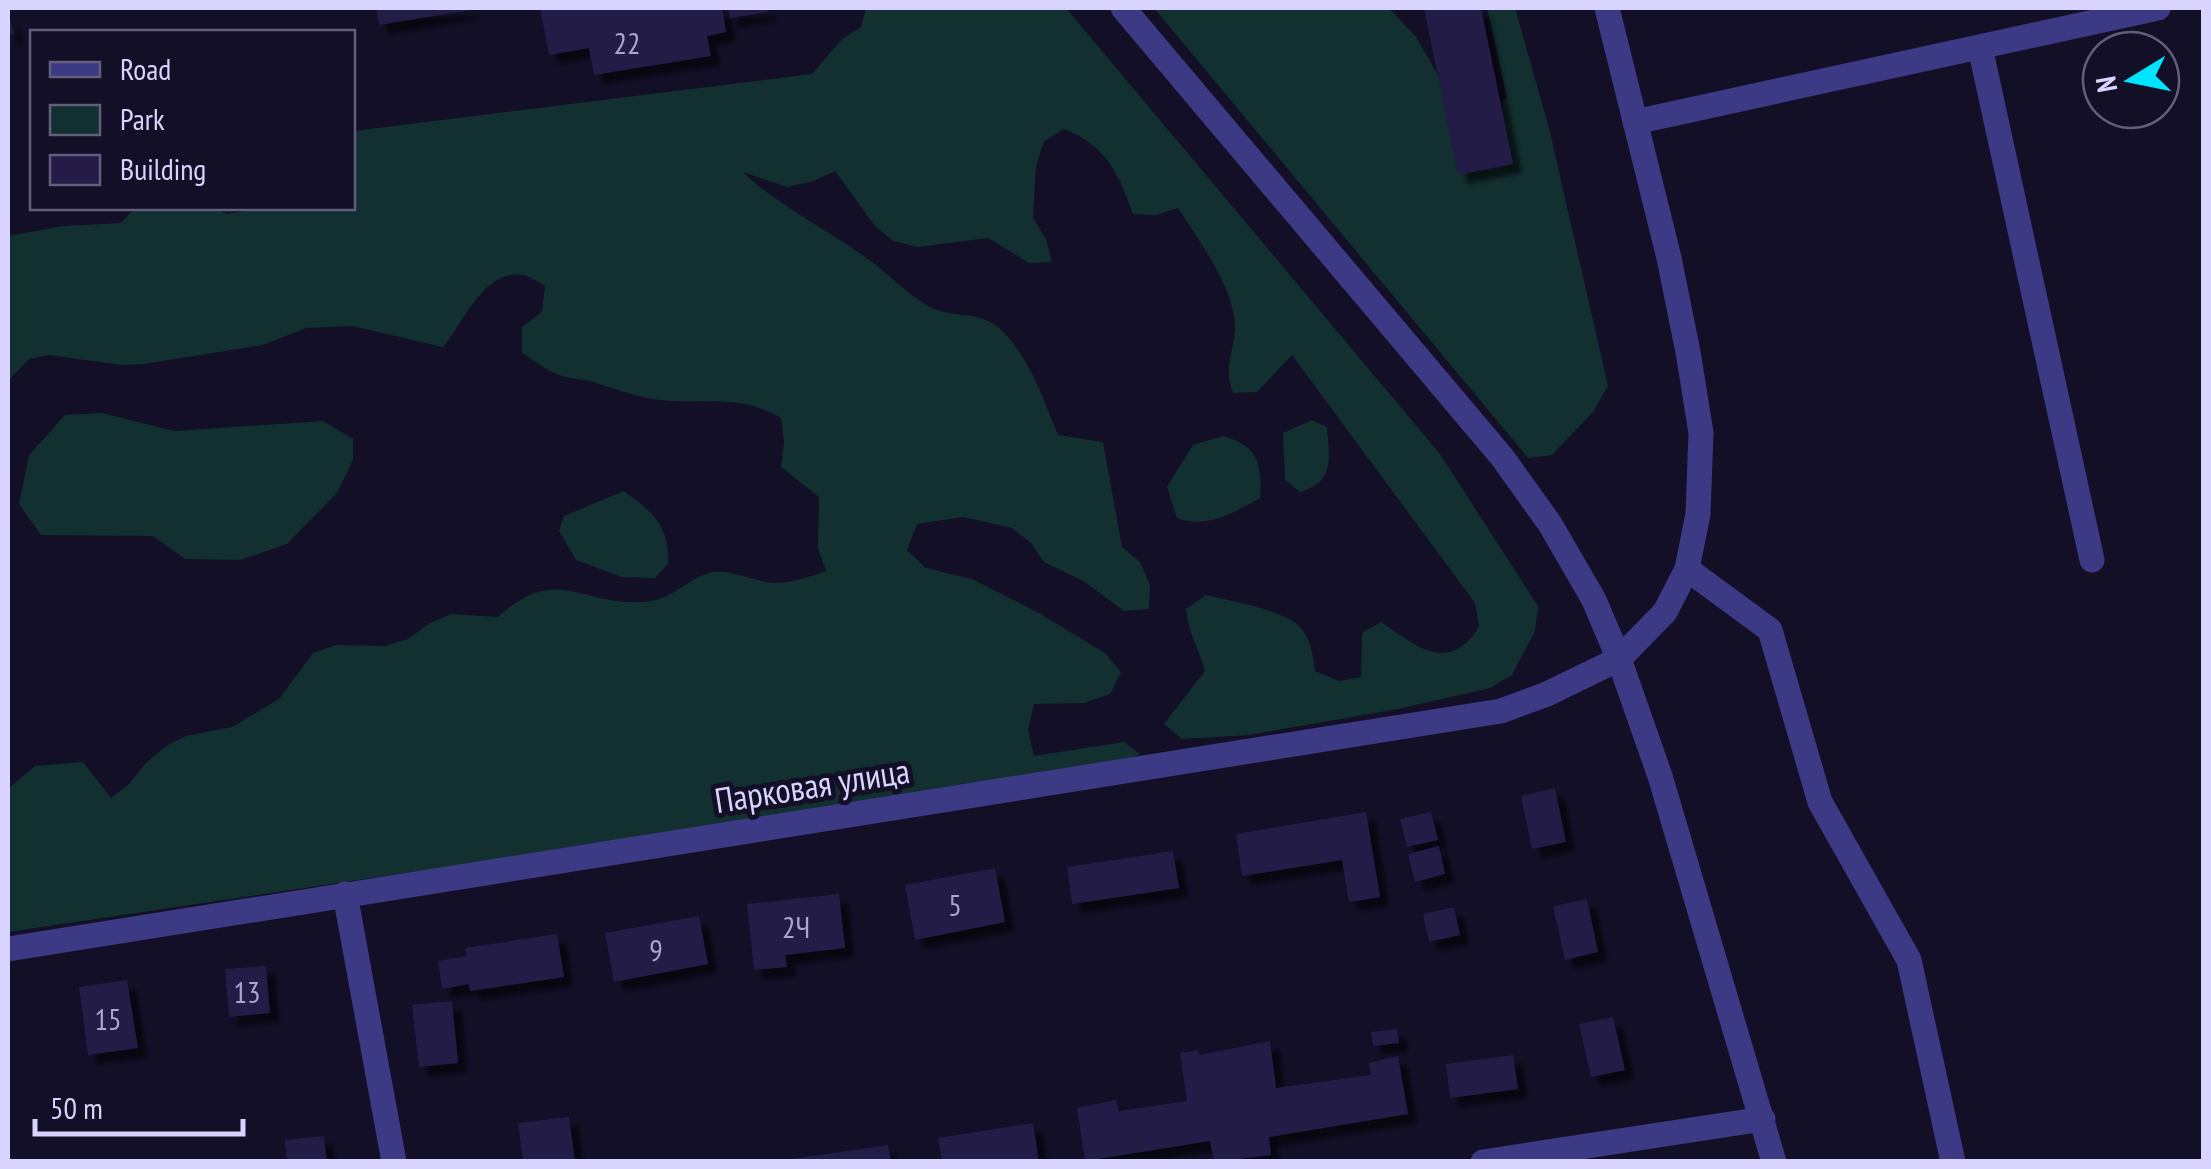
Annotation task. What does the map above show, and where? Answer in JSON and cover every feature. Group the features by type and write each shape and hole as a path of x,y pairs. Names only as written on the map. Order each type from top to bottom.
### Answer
{"street":[{"path":"1122,8 1502,457 1550,524 1585,584 1618,659 1666,795 1774,1162"},
{"name":"Парковая улица","path":"8,950 1501,710 1547,694 1618,659 1665,612 1686,569 1698,514 1701,433 1669,258 1607,8"},
{"path":"1636,122 2158,8"},
{"path":"1980,47 2092,560"},
{"path":"1686,569 1770,630 1820,802 1909,960 1954,1162"},
{"path":"345,894 394,1162"},
{"path":"1483,1162 1762,1118"}],"green space":[{"path":"866,8 1066,8 1440,454 1538,606 1535,631 1512,675 1490,688 1398,709 1249,735 1182,739 1164,724 1205,671 1186,609 1206,595 1255,606 1291,620 1306,636 1315,671 1339,681 1361,677 1362,633 1381,622 1432,652 1456,650 1479,627 1475,603 1292,355 1257,392 1233,393 1229,365 1235,333 1233,308 1204,248 1178,208 1156,215 1133,214 1109,162 1079,136 1064,129 1044,141 1036,166 1033,218 1046,239 1052,262 1029,263 988,238 918,247 893,241 875,226 835,171 787,187 743,172 928,306 983,319 999,328 1027,364 1058,435 1103,442 1122,547 1140,562 1150,585 1149,609 1124,611 1085,582 1044,562 1031,543 1012,528 963,517 917,524 907,550 926,568 972,579 1039,613 1105,653 1121,672 1110,694 1084,703 1034,704 1028,730 1034,756 1124,742 1140,754 1111,768 8,932 8,789 35,766 83,762 111,798 166,746 186,736 232,727 279,699 313,653 336,645 385,646 408,639 451,614 498,617 537,592 569,591 621,602 643,602 654,601 713,572 780,583 826,571 818,549 819,497 781,467 781,418 750,405 643,397 546,369 522,353 522,327 542,312 545,286 526,276 510,275 486,289 443,347 352,326 306,328 263,345 144,364 121,365 49,355 29,359 8,381 8,236 64,226 121,223 133,210 221,210 226,214 254,210 355,210 355,131 812,74 842,39 861,27"},
{"path":"1154,8 1389,8 1416,37 1450,96 1488,113 1507,98 1487,8 1515,8 1549,128 1608,386 1593,412 1552,455 1528,458"},
{"path":"102,413 174,431 323,421 353,439 353,460 337,493 287,544 240,560 185,559 153,536 41,535 19,504 29,455 65,415"},
{"path":"1312,420 1327,427 1328,467 1320,482 1300,492 1285,480 1283,433"},
{"path":"1223,436 1244,445 1256,458 1260,498 1210,520 1177,518 1167,487 1193,445"},
{"path":"624,491 663,530 668,564 655,578 622,577 576,560 559,531 564,516"}],"building":[{"path":"376,8 471,8 471,10 379,25"},
{"path":"540,8 722,8 726,32 707,36 711,56 594,75 589,48 549,55"},
{"path":"728,8 767,8 768,12 730,18"},
{"path":"1424,8 1481,8 1513,164 1458,175"},
{"path":"8,12 14,34 8,35"},
{"path":"1555,788 1566,842 1532,849 1521,796"},
{"path":"1366,812 1380,897 1349,902 1342,860 1242,876 1236,834"},
{"path":"1431,812 1438,840 1407,847 1400,819"},
{"path":"1439,846 1445,874 1415,882 1408,854"},
{"path":"1173,851 1179,888 1072,904 1067,867"},
{"path":"995,868 1005,922 915,940 905,885"},
{"path":"839,894 845,948 785,955 787,967 754,970 747,904"},
{"path":"1587,899 1598,952 1565,960 1553,906"},
{"path":"1454,907 1460,935 1429,942 1423,914"},
{"path":"699,916 708,964 614,982 605,933"},
{"path":"557,934 564,977 470,991 469,984 442,989 438,961 467,956 465,948"},
{"path":"266,966 270,1013 229,1017 225,969"},
{"path":"127,980 138,1048 88,1055 79,987"},
{"path":"452,1001 458,1063 419,1067 412,1005"},
{"path":"1613,1017 1625,1070 1591,1077 1579,1024"},
{"path":"1397,1029 1399,1043 1373,1046 1371,1032"},
{"path":"1270,1041 1276,1088 1371,1075 1369,1063 1398,1056 1408,1114 1269,1137 1271,1155 1214,1162 1210,1141 1085,1161 1077,1108 1116,1100 1119,1111 1187,1101 1180,1053 1198,1050 1199,1055"},
{"path":"1513,1055 1518,1089 1450,1098 1446,1064"},
{"path":"569,1117 575,1162 523,1162 518,1123"},
{"path":"1033,1123 1039,1162 942,1162 938,1138"},
{"path":"324,1136 327,1162 287,1162 285,1140"},
{"path":"888,1145 891,1162 792,1162 792,1159"}]}
